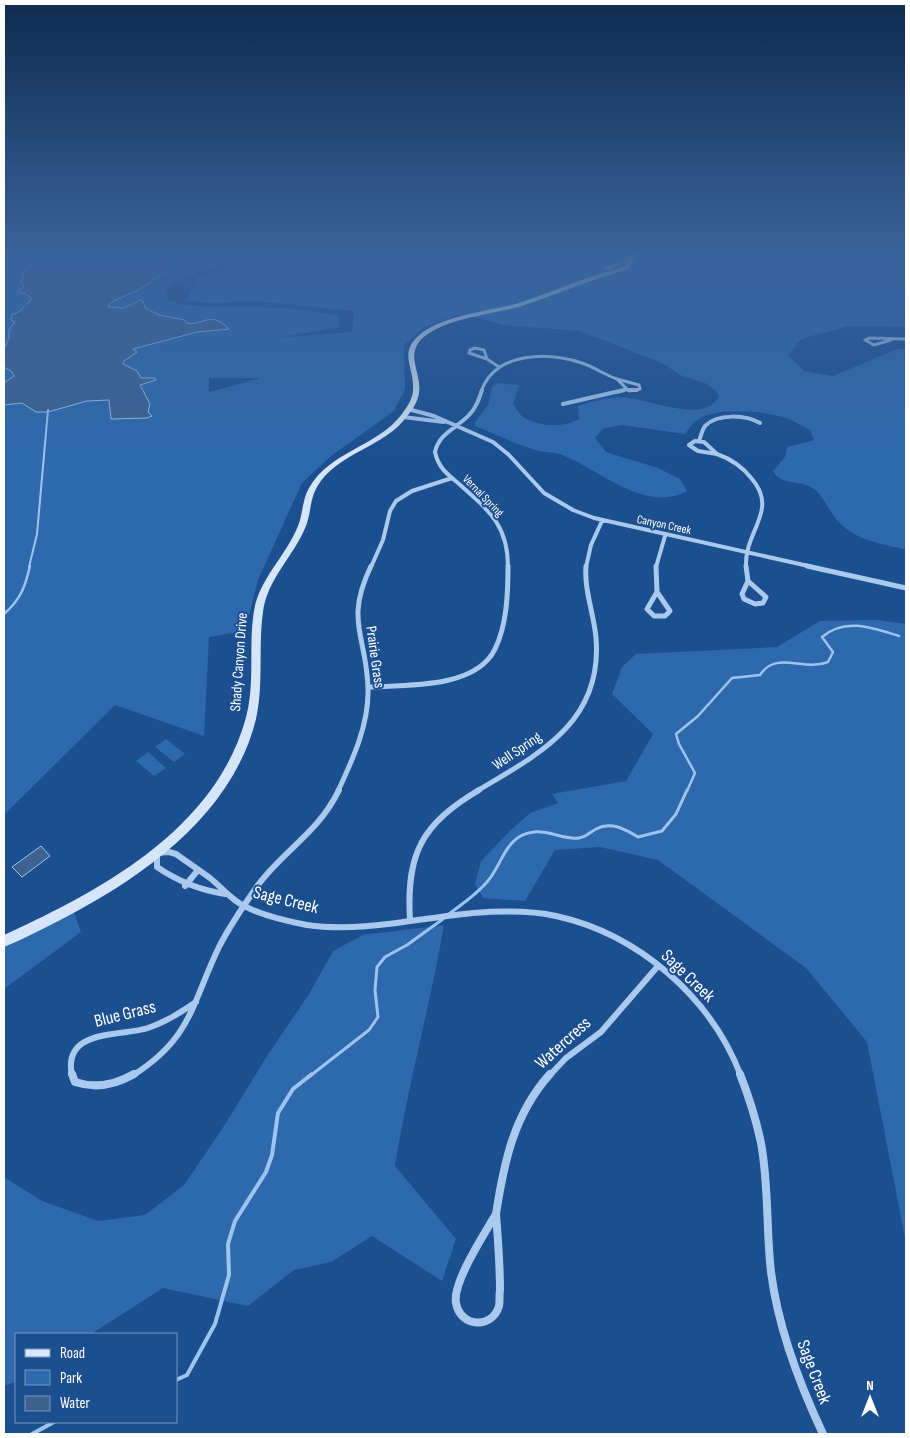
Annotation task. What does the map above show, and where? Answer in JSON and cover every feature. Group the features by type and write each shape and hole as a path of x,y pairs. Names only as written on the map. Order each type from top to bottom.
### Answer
{"street":[{"name":"Shady Canyon Drive","path":"4,941 69,911 96,896 157,853 171,842 202,810 221,784 242,745 254,706 258,608 272,575 302,525 304,510 311,490 323,473 331,466 388,433 405,413 415,398 417,390 410,355 414,343 430,330 455,320"},
{"path":"891,340 876,346 869,344 865,340 870,338 906,339"},
{"path":"486,359 484,350 475,348 470,350 469,353 473,356 486,359 499,367 520,360 551,357 582,363 616,378 636,384 641,388 634,392 625,390 563,404"},
{"name":"Vernal Spring","path":"368,687 428,684 452,680 471,672 485,662 495,651 502,633 509,552 504,535 494,520 437,461 435,453 438,442 468,417 476,407 486,380 499,367"},
{"path":"616,378 625,390"},
{"name":"Canyon Creek","path":"405,413 433,415 444,422 500,446 544,493 573,510 602,521 906,588"},
{"name":"Canyon Creek","path":"405,413 428,422 444,422"},
{"path":"428,422 433,415"},
{"path":"699,441 705,426 713,421 742,416 760,423"},
{"path":"717,454 696,451 689,445 692,442 704,442 717,454 748,474 763,495 764,506 759,522 750,537 746,553 745,568 748,581 742,594 744,599 755,604 763,603 766,600 764,594 748,581"},
{"name":"Prairie Grass","path":"245,906 258,885 273,868 320,821 334,798 361,734 368,687 357,622 357,608 365,579 381,545 393,504 408,493 452,478"},
{"name":"Well Spring","path":"410,920 411,872 420,845 428,830 443,814 463,798 538,755 567,728 586,700 594,676 598,647 587,581 587,562 590,548 602,521"},
{"path":"657,592 648,604 647,609 654,616 664,617 670,611 657,592 655,569 665,536"},
{"name":"Sage Creek","path":"225,894 185,886 156,867 157,853 172,852 212,880 225,894 245,906 310,925 363,926 491,912 525,912 556,916 605,933 642,953 679,983 698,1002 717,1028 745,1082 760,1141 774,1287 782,1331 807,1401 823,1434"},
{"path":"185,886 198,870"},
{"name":"Blue Grass","path":"196,1002 176,1015 150,1027 134,1032 93,1037 79,1045 72,1055 69,1066 74,1082 96,1087 111,1084 148,1067 167,1051 182,1032 196,1002 220,945 245,906"},
{"name":"Watercress","path":"496,1214 457,1286 456,1304 462,1315 470,1321 479,1324 488,1321 499,1306 500,1276 496,1214 502,1175 511,1140 530,1100 548,1076 566,1058 601,1032 658,966"}],"green space":[{"path":"4,320 339,320 339,327 275,338 352,332 353,320 444,320 424,327 404,345 405,389 394,411 331,456 302,483 258,580 245,631 209,637 204,736 115,705 4,815","holes":["209,378 258,379 209,392"]},
{"path":"485,320 906,320 906,327 848,326 804,338 797,342 794,349 788,355 804,371 833,376 897,349 906,349 906,550 869,540 852,533 837,520 814,489 777,476 773,471 785,457 787,447 814,440 810,430 786,418 765,413 726,412 703,417 695,422 685,434 622,425 604,428 595,438 606,452 658,468 680,479 687,491 671,497 655,497 639,493 623,487 562,455 524,446 475,426 475,422 488,405 492,387 497,383 519,385 513,404 520,414 536,423 551,425 573,422 579,419 578,406 609,398 637,399 692,410 710,406 719,398 717,392 707,384 680,375 662,363 580,331 505,325"},
{"path":"876,620 906,624 906,1243 867,1042 806,968 658,860 600,847 555,850 525,901 483,898 475,884 481,861 510,831 530,813 558,803 552,794 626,781 653,734 612,694 622,667 636,654 777,647 820,621"},
{"path":"166,739 185,754 174,762 155,747"},
{"path":"148,752 166,768 154,776 136,761"},
{"path":"73,909 81,932 4,989 4,939"},
{"path":"444,925 395,1166 456,1239 442,1281 372,1236 331,1262 294,1270 248,1306 163,1288 93,1333 15,1333 15,1382 4,1386 4,1177 42,1201 98,1221 145,1215 184,1185 309,994 333,951 363,935"}],"water":[{"path":"11,320 185,320 186,323 190,324 216,320 229,329 197,332 133,349 137,352 124,361 123,364 137,371 141,378 155,378 156,380 140,385 150,404 148,412 152,416 147,418 111,419 109,400 87,401 48,412 36,412 22,403 4,405 4,383 14,376 12,372 4,367 4,349 9,338 9,330 15,322"},
{"path":"41,846 50,856 22,877 12,867"}],"waterway":[{"path":"29,567 37,534 48,410"},
{"path":"4,614 15,603 22,592 30,566"},
{"path":"687,791 695,773 679,744 676,734 698,716 732,678 760,675 766,668 774,664 809,665 828,662 833,652 822,637 840,627 859,626 899,636"},
{"path":"449,914 483,887 511,844 524,834 545,832 568,838 579,838 586,836 596,829 607,826 623,829 638,837 662,831 676,814 687,790"},
{"path":"310,1076 369,1030 378,1017 375,990 377,967 385,957 407,945 443,919"},
{"path":"178,1379 187,1375 215,1324 229,1275 228,1244 235,1221 266,1172 272,1155 278,1113 293,1089 312,1074"},
{"path":"32,1434 52,1423"}]}
